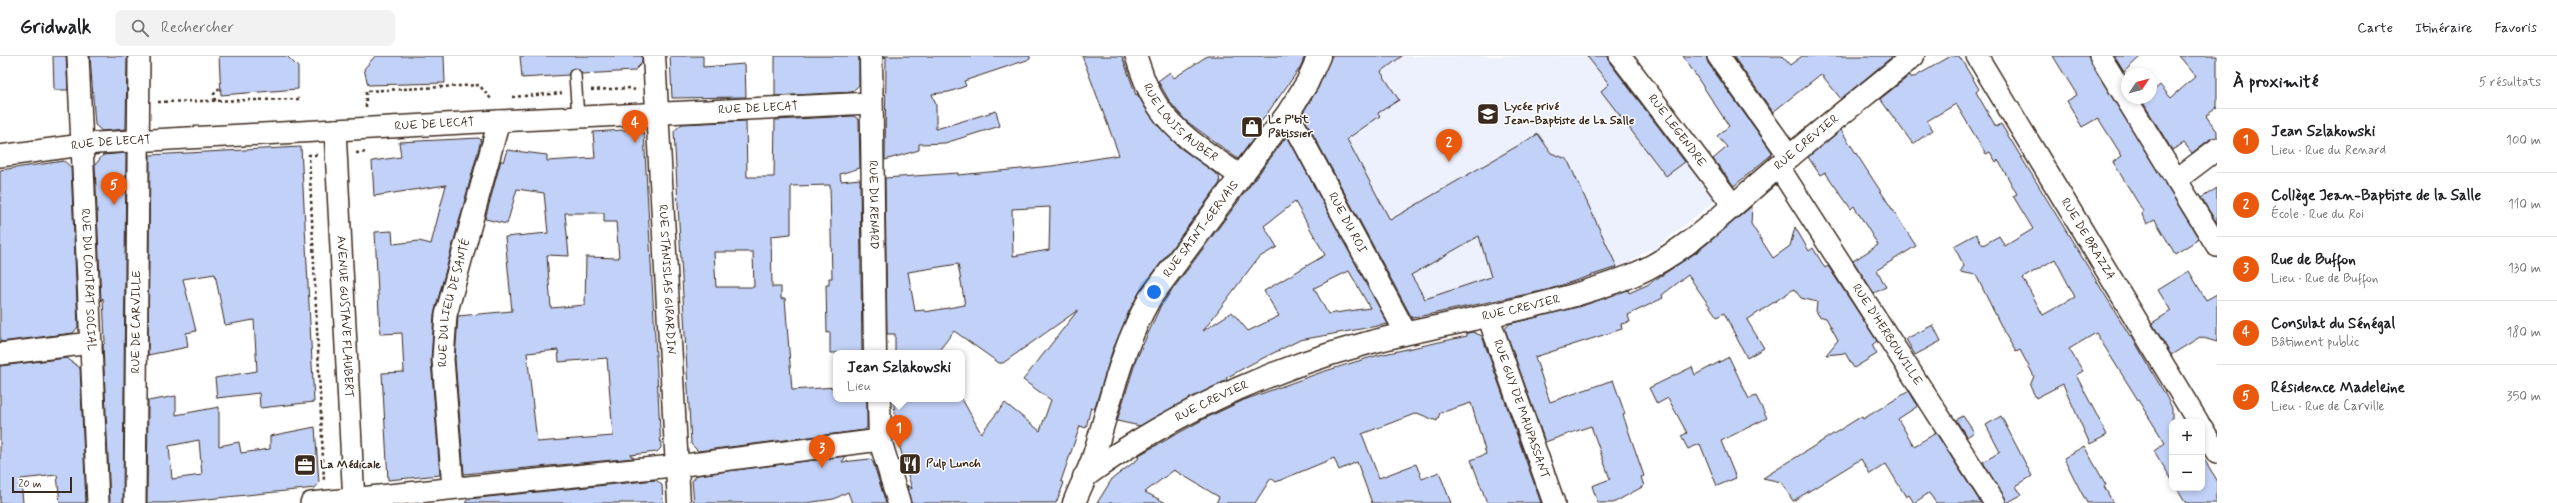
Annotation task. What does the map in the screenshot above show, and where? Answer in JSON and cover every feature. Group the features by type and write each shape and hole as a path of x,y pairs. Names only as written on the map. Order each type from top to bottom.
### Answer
{"street":[{"name":"RUE DU CONTRAT SOCIAL","path":"78,56 98,503"},
{"name":"RUE DE CARVILLE","path":"135,503 140,141 139,56"},
{"name":"RUE STANISLAS GIRARDIN","path":"654,56 679,503"},
{"name":"RUE DU RENARD","path":"871,56 875,350"},
{"name":"RUE LOUIS AUBER","path":"1136,56 1145,82 1159,109 1174,127 1240,176"},
{"name":"RUE SAINT-GERVAIS","path":"1074,503 1094,456 1107,407 1134,328 1150,298 1288,113 1307,82 1320,56"},
{"name":"RUE LEGENDRE","path":"1620,56 1733,205"},
{"name":"RUE D'HERBOUVILLE","path":"1718,56 1995,503"},
{"name":"RUE CREVIER","path":"1084,477 1184,415 1276,372 1318,358 1406,334 1488,316 1602,286 1635,274 1691,239 1913,56"},
{"name":"RUE DE BRAZZA","path":"1977,56 2196,419"},
{"path":"2100,56 2217,246"},
{"name":"RUE DE LECAT","path":"0,156 81,145 140,141 498,121 871,103"},
{"name":"RUE DU ROI","path":"1288,113 1406,334"},
{"name":"RUE DU LIEU DE SANTÉ","path":"450,493 443,359 446,315 498,121"},
{"name":"AVENUE GUSTAVE FLAUBERT","path":"335,130 354,500"},
{"path":"2176,180 2217,149"},
{"name":"RUE GUY DE MAUPASSANT","path":"1488,316 1554,503"},
{"path":"0,354 90,343"},
{"path":"879,402 880,440 898,503"},
{"path":"2205,433 2217,453"},
{"path":"318,502 450,493 880,440"}],"lane":[{"path":"575,75 578,117"}],"path":[{"path":"366,128 366,91 479,85 492,100"},
{"path":"215,101 214,94 221,86"},
{"path":"140,102 300,100"},
{"path":"318,502 308,155 368,152"}],"shaded area":[{"path":"1339,56 1612,56 1719,198 1652,251 1650,249 1618,269 1550,289 1412,318 1407,316 1311,138 1338,123 1360,130 1380,116 1358,79"}],"building":[{"path":"53,56 66,56 68,90 54,90"},
{"path":"90,56 127,56 126,129 102,131 95,125"},
{"path":"219,56 287,56 298,67 298,89 221,95"},
{"path":"375,56 444,56 445,83 368,85 364,69"},
{"path":"520,56 642,56 642,63 634,71 582,74 575,68 571,69 568,75 522,78"},
{"path":"670,56 703,56 703,67 745,64 746,97 672,98"},
{"path":"775,56 859,56 859,85 852,92 775,96"},
{"path":"886,56 1030,56 1030,59 964,81 966,86 949,92 932,94 936,105 936,129 996,111 1000,126 945,143 919,144 919,150 885,160"},
{"path":"1082,56 1122,56 1136,95 1137,94 1158,126 1179,147 1219,176 1220,183 1140,291 1129,311 1112,352 1094,410 1091,407 1086,428 1080,426 1061,481 1064,483 1056,503 911,503 907,485 912,489 900,448 893,402 964,402 981,433 1005,403 1040,431 1051,400 1023,380 1078,310 1003,363 999,363 954,331 939,350 895,350 895,334 887,334 885,178 958,173 958,175 1052,166 1119,155","holes":["1050,207 1049,250 1013,256 1012,209","958,264 965,305 925,312 924,310 915,311 908,272"]},
{"path":"1207,56 1305,56 1300,68 1253,133 1257,134 1238,159 1185,120 1170,102 1158,81 1170,72 1174,78"},
{"path":"1331,56 1402,56 1381,72 1399,100 1378,113 1380,116 1347,139 1390,220 1538,134 1551,153 1567,159 1617,267 1547,290 1412,318 1302,114 1318,88","holes":["1479,236 1491,277 1425,299 1411,275"]},
{"path":"1587,56 1608,56 1610,63 1685,162 1666,176 1601,91 1609,84"},
{"path":"1683,56 1706,56 1708,63 1772,152 1771,155 1734,186 1713,159 1727,147 1717,136 1729,126"},
{"path":"1733,56 1782,56 1790,65 1802,56 1893,56 1841,99 1821,74 1773,112"},
{"path":"1951,56 1959,56 1979,89 1976,92 1996,127 2001,124 2130,336 2131,335 2165,394 2172,408 2172,419 2169,419 2169,475 2154,451 2165,443 2096,333 2069,349 2083,371 2076,375 2107,435 2090,444 2063,384 2036,398 2030,386 2034,376 2020,350 2016,352 2005,334 1976,275 1960,272 1964,266 1954,246 1976,234 1983,245 1999,236 2005,246 2033,229 2013,196 2017,194 1998,160 1996,162 1990,152 1986,154 1956,104 1927,121 1933,130 1913,144 1880,99 1909,76 1911,79","holes":["2055,259 2075,297 2043,315 2023,278"]},
{"path":"2053,56 2088,56 2199,239 2175,254 2155,220 2147,224 2142,215 2143,211 2113,162 2122,156 2098,118 2082,127 2067,101 2077,95"},
{"path":"2114,56 2141,56 2128,68 2122,68"},
{"path":"2179,56 2217,56 2217,107 2206,116 2217,131 2217,137 2210,139 2192,153 2184,143 2172,150 2144,104 2157,104 2157,88 2160,85 2171,98 2196,76"},
{"path":"854,116 859,120 860,168 840,174 841,181 860,179 862,350 833,350 833,353 830,353 830,332 827,333 826,285 829,285 829,278 832,278 830,185 791,186 791,234 771,236 772,287 781,287 781,299 785,298 792,390 833,387 833,402 867,402 867,427 865,430 698,451 691,444 674,131 682,124 746,121 747,177 774,177 775,120","holes":["714,252 753,252 754,287 716,287"]},
{"path":"639,129 644,133 661,448 657,452 630,455 634,458 464,474 455,359 458,316 512,311 505,237 548,233 544,193 517,189 507,224 485,219 501,160 503,162 507,150 547,155 547,161 595,158 593,132","holes":["565,213 604,213 604,222 616,222 619,258 586,257 585,305 551,308 547,255 569,256","558,350 559,362 607,358 613,436 537,442 527,353"]},
{"path":"1841,130 1916,246 1877,270 1886,287 1874,293 1853,261 1878,245 1854,206 1851,209 1825,172 1820,175 1808,157"},
{"path":"1287,136 1388,324 1300,340 1253,363 1226,378 1227,380 1140,426 1117,421 1136,360 1161,305","holes":["1295,202 1325,255 1264,291 1279,316 1248,331 1232,312 1203,331 1258,258 1277,247 1264,226","1349,271 1370,308 1328,314 1314,288"]},
{"path":"479,138 481,140 434,314 431,360 440,475 388,480 382,373 404,372 402,333 380,334 375,232 392,231 393,244 419,241 431,244 446,185 374,196 372,161 401,157 399,142"},
{"path":"301,147 314,402 260,408 259,393 217,398 215,378 257,371 254,320 225,325 215,274 183,279 196,331 186,333 188,347 148,355 150,155"},
{"path":"126,153 123,503 110,503 103,345 105,343 103,298 101,301 95,165 103,155"},
{"path":"64,161 71,167 78,327 73,333 0,342 0,170"},
{"path":"2217,188 2217,223 2201,198"},
{"path":"1752,206 1751,224 1773,258 1790,246 1795,227 1809,251 1813,248 1825,268 1828,266 1877,341 1872,345 1877,354 1854,368 1845,353 1826,355 1838,340 1826,318 1819,316 1816,311 1817,302 1801,298 1794,289 1747,320 1764,348 1747,358 1724,313 1717,317 1688,275 1662,295 1663,298 1628,315 1630,322 1621,324 1622,329 1535,357 1550,402 1613,380 1625,414 1623,415 1644,476 1641,477 1644,486 1613,503 1598,503 1592,486 1610,479 1591,426 1545,442 1505,329 1509,324 1582,306 1628,290 1629,293 1647,285 1697,252"},
{"path":"2189,271 2206,300 2217,294 2217,342 2200,337 2171,355 2152,323 2171,311 2158,290"},
{"path":"1933,325 1941,341 1915,355 1906,339"},
{"path":"1473,332 1482,336 1541,503 1487,503 1471,460 1486,454 1471,403 1440,413 1437,421 1417,413 1362,434 1379,478 1416,464 1422,479 1439,472 1451,503 1372,503 1357,462 1339,470 1334,458 1276,482 1271,478 1255,503 1216,503 1219,497 1174,470 1145,492 1166,503 1097,503 1112,479 1138,459 1139,455 1204,419 1244,400 1322,372 1375,356 1467,336 1467,333"},
{"path":"1729,357 1749,399 1756,396 1767,418 1721,441 1736,478 1717,486 1700,444 1688,449 1681,436 1687,433 1668,398 1657,404 1649,388 1692,367 1695,375"},
{"path":"67,358 80,368 86,503 60,503 57,475 21,479 23,503 0,503 0,366"},
{"path":"1909,391 1918,406 1898,419 1914,446 1936,433 1981,503 1936,503 1929,493 1914,503 1909,495 1906,497 1886,464 1870,474 1861,459 1793,501 1781,482 1763,478 1862,416 1863,419"},
{"path":"176,396 176,415 219,407 219,446 239,442 241,453 270,449 270,436 315,427 319,483 315,488 168,503 147,503 148,401","holes":["199,440 202,475 172,479 169,446"]},
{"path":"1963,416 1974,432 1967,437 1956,420"},
{"path":"2001,416 2032,476 2016,486 2021,495 2007,503 1983,462 2000,452 1986,425"},
{"path":"2084,446 2106,485 2104,486 2113,503 2087,503 2077,484 2064,458"},
{"path":"846,456 842,462 870,459 873,462 886,503 852,503 848,492 834,499 806,503 694,503 692,481 697,475"},
{"path":"2205,461 2217,480 2217,503 2186,503 2179,491 2205,491"},
{"path":"656,480 662,485 663,503 465,503 468,499"}],"place":[{"name":"Lycée privé Jean-Baptiste de La Salle","path":"1488,114"},
{"name":"Le P'tit Pâtissier","path":"1252,127"},
{"name":"Consulat du Sénégal","path":"635,143"},
{"name":"Collège Jean-Baptiste de la Salle","path":"1449,162"},
{"name":"Résidence Madeleine","path":"114,205"},
{"name":"Jean Szlakowski","path":"899,448"},
{"name":"Pulp Lunch","path":"910,464"},
{"name":"La Médicale","path":"305,465"},
{"name":"Rue de Buffon","path":"822,468"}]}
